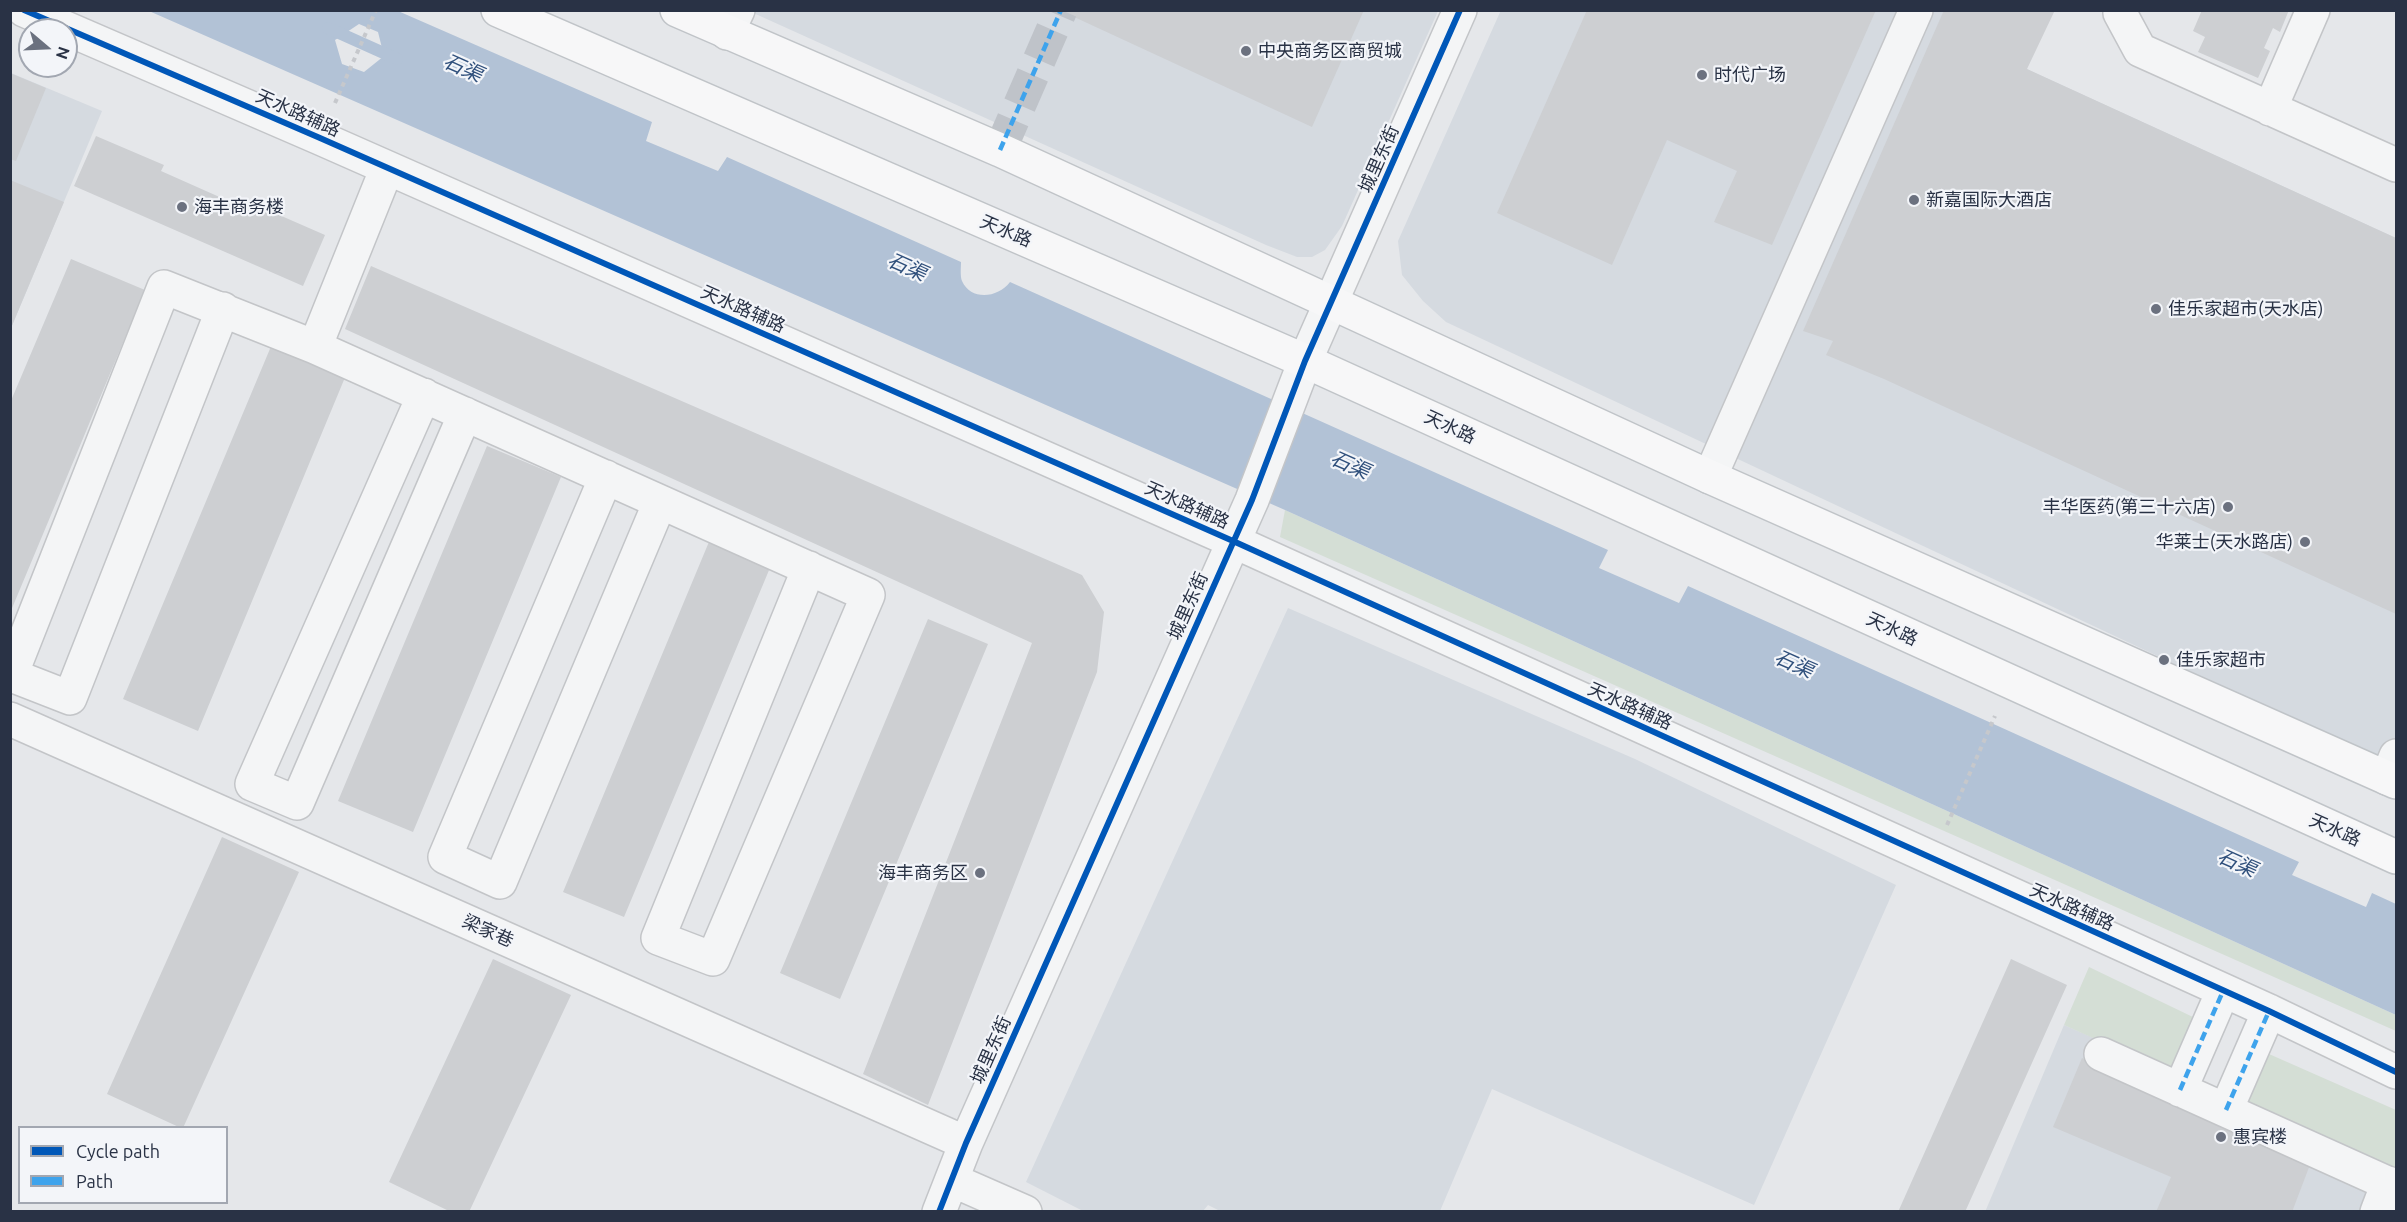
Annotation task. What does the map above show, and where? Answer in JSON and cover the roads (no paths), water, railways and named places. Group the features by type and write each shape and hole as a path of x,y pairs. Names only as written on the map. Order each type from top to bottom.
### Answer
{"main road":[{"name":"天水路","path":"498,10 1305,361 2009,683 2397,857"},
{"path":"677,10 732,22 1000,150 1710,477 2393,772"}],"street":[{"name":"天水路辅路","path":"24,10 320,138 1233,541 2269,1011 2397,1072"},
{"name":"城里东街","path":"939,1212 966,1143 1252,500 1305,361 1460,10"},
{"path":"1710,477 1916,10"},
{"path":"2121,10 2120,13 2140,50 2397,165"},
{"path":"2270,109 2313,10"},
{"path":"315,347 387,168"},
{"path":"224,309 70,698 11,675 164,287 224,309 424,395 465,414 660,501 809,568 868,595 713,959 658,938 809,568"},
{"path":"424,395 252,784 297,803 465,414"},
{"path":"606,477 445,857 500,882 660,501"},
{"name":"梁家巷","path":"10,719 966,1143"},
{"path":"2180,1089 2223,991"},
{"path":"2226,1110 2269,1011"},
{"path":"2102,1054 2226,1110 2387,1194"},
{"path":"952,1180 1025,1212"}],"water":[{"path":"149,11 398,11 652,122 646,141 718,171 727,157 961,262 962,281 972,292 992,294 1010,282 1608,550 1599,568 1679,603 1688,586 2299,862 2292,875 2366,907 2372,893 2396,904 2396,1015 1285,510","holes":["359,24 378,32 384,56 364,72 342,64 335,40"]}],"waterway":[{"name":"石渠","path":"328,28 397,59"}],"tunnel":[{"path":"1000,150 1061,10"}],"place":[{"name":"中央商务区商贸城","path":"1246,51"},
{"name":"时代广场","path":"1702,75"},
{"name":"新嘉国际大酒店","path":"1914,200"},
{"name":"海丰商务楼","path":"182,207"},
{"name":"佳乐家超市(天水店)","path":"2156,309"},
{"name":"丰华医药(第三十六店)","path":"2228,507"},
{"name":"华莱士(天水路店)","path":"2305,542"},
{"name":"佳乐家超市","path":"2164,660"},
{"name":"海丰商务区","path":"980,873"},
{"name":"惠宾楼","path":"2221,1137"}]}
